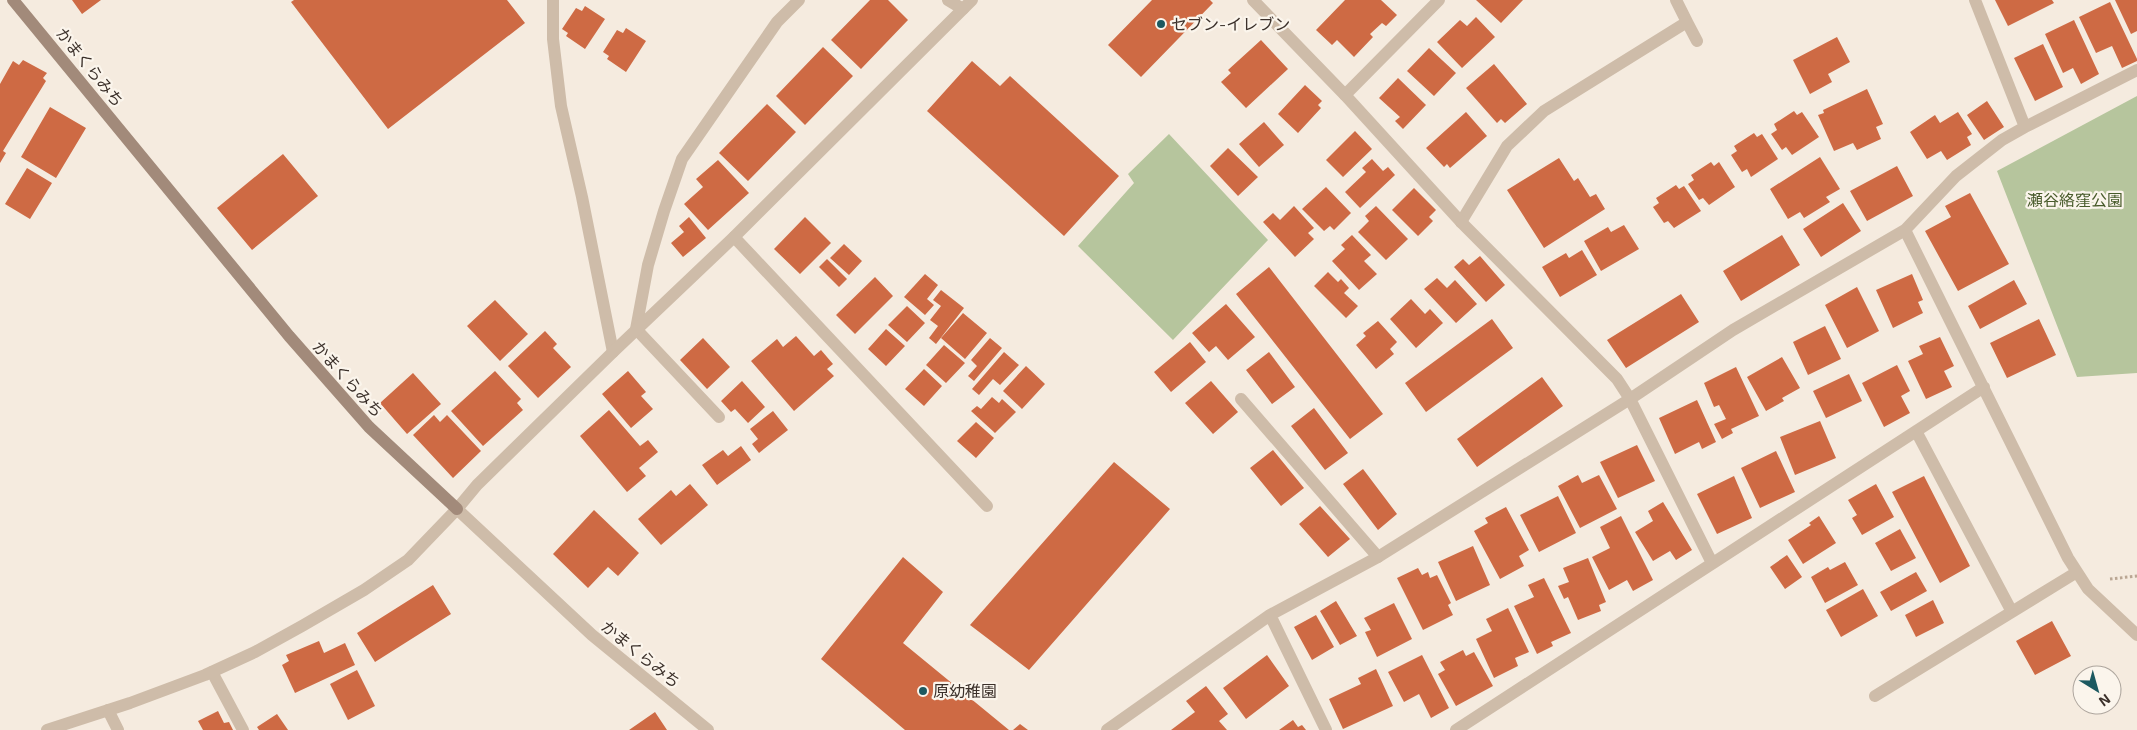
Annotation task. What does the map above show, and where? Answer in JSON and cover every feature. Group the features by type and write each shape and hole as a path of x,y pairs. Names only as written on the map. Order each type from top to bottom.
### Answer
{"main road":[{"name":"かまくらみち","path":"13,0 289,336 369,427 457,509"}],"street":[{"path":"553,0 553,40 561,106 582,197 612,352"},
{"path":"636,329 648,265 664,210 682,159 777,22 799,0"},
{"path":"948,0 968,4"},
{"path":"1253,0 1345,95 1461,222 1617,379 1630,399 1712,563"},
{"path":"1345,95 1439,0"},
{"path":"1676,0 1697,41"},
{"path":"1975,0 2025,127"},
{"path":"47,730 212,672 255,652 364,590 408,560 457,509 477,485 612,352 734,237 968,4"},
{"path":"1461,222 1507,146 1544,112 1687,22"},
{"path":"1107,730 1270,615 1378,556 1630,399 1733,330 1905,230 1956,176 2002,140 2137,70"},
{"path":"1905,230 2077,572 2088,589 2137,635"},
{"path":"734,237 988,506"},
{"path":"636,329 719,417"},
{"path":"1456,730 1984,387"},
{"path":"1241,399 1378,556"},
{"path":"1916,431 2012,612"},
{"name":"かまくらみち","path":"457,509 592,635 708,730"},
{"path":"1875,696 2077,572"},
{"path":"1270,615 1326,730"},
{"path":"212,672 243,730"},
{"path":"108,710 118,730"}],"green space":[{"name":"瀬谷絡窪公園","path":"2137,96 2137,373 2077,377 1997,171"},
{"path":"1169,134 1268,240 1173,340 1078,246 1134,183 1128,174"}],"building":[{"path":"72,0 101,0 82,14"},
{"path":"294,0 507,0 525,23 388,129 291,2"},
{"path":"870,0 888,0 908,20 861,69 831,40"},
{"name":"セブン-イレブン","path":"1152,0 1210,0 1213,3 1141,77 1108,45"},
{"path":"1345,0 1381,0 1397,15 1386,26 1382,23 1370,34 1373,37 1354,57 1337,40 1332,45 1316,30"},
{"path":"1476,0 1523,0 1501,23"},
{"path":"1995,0 2052,0 2054,3 2008,26"},
{"path":"2115,0 2137,0 2137,31 2131,34"},
{"path":"2110,2 2137,59 2137,61 2122,68 2112,46 2096,53 2079,17"},
{"path":"585,6 605,19 585,49 566,36 568,33 562,29 576,8 582,11"},
{"path":"1476,17 1495,37 1462,68 1437,42 1460,20 1467,26"},
{"path":"2074,20 2099,74 2081,84 2073,68 2063,73 2045,34"},
{"path":"626,28 646,41 626,72 607,59 609,56 603,52 617,30 623,33"},
{"path":"1837,37 1850,62 1828,74 1832,82 1810,94 1793,60"},
{"path":"1261,40 1288,69 1246,108 1221,82 1231,73 1228,70"},
{"path":"2043,44 2063,87 2035,101 2014,58"},
{"path":"823,47 853,76 805,125 776,96"},
{"path":"1429,48 1456,73 1434,96 1407,71"},
{"path":"23,60 47,73 43,78 46,81 3,151 6,153 0,163 0,84 13,61 19,65"},
{"path":"972,61 1000,86 1010,76 1119,176 1064,236 927,111"},
{"path":"1494,64 1527,104 1505,123 1501,119 1497,123 1466,88"},
{"path":"1398,78 1426,105 1403,129 1395,121 1400,117 1379,98"},
{"path":"1305,85 1322,101 1318,105 1321,108 1298,133 1278,114"},
{"path":"1867,89 1883,124 1876,127 1881,139 1857,150 1853,143 1834,151 1818,115 1824,113 1823,110"},
{"path":"1987,101 2004,127 1984,140 1967,115"},
{"path":"767,104 796,132 748,181 719,153"},
{"path":"50,107 86,128 56,178 21,157"},
{"path":"1794,111 1797,115 1802,112 1819,137 1792,155 1786,147 1782,150 1771,134 1777,130 1774,124"},
{"path":"1466,112 1487,136 1450,168 1447,164 1444,167 1426,148"},
{"path":"1958,112 1972,134 1967,137 1971,145 1947,160 1941,151 1927,159 1910,132 1935,115 1940,123"},
{"path":"1264,122 1284,145 1259,167 1239,144"},
{"path":"1355,131 1372,149 1343,177 1326,160"},
{"path":"1754,133 1757,137 1762,134 1778,159 1751,177 1747,169 1742,172 1731,155 1737,151 1734,146"},
{"path":"1228,148 1258,177 1238,196 1210,166"},
{"path":"283,154 318,196 252,250 217,208"},
{"path":"1820,157 1840,189 1826,197 1830,202 1804,218 1800,212 1788,219 1770,189"},
{"path":"1559,158 1574,181 1578,178 1590,197 1596,194 1605,209 1544,248 1507,190"},
{"path":"1372,159 1383,171 1388,167 1395,175 1360,208 1345,192 1366,172 1362,168"},
{"path":"718,160 749,193 708,230 684,204 703,187 696,179"},
{"path":"1711,162 1714,166 1719,162 1735,187 1709,205 1703,198 1699,200 1688,184 1694,180 1691,175"},
{"path":"1897,166 1913,196 1867,221 1850,191"},
{"path":"27,168 52,183 30,219 5,204"},
{"path":"1676,185 1679,189 1684,186 1701,211 1674,228 1668,221 1664,223 1653,207 1659,203 1656,198"},
{"path":"1326,187 1351,213 1334,230 1330,226 1324,231 1302,209"},
{"path":"1414,188 1436,210 1429,217 1433,221 1418,236 1392,210"},
{"path":"1970,193 2009,264 1958,291 1925,231 1951,217 1945,206"},
{"path":"1843,203 1861,231 1821,257 1803,229"},
{"path":"1294,206 1314,228 1308,233 1314,239 1295,257 1263,222 1273,213 1280,220"},
{"path":"1376,206 1408,239 1386,260 1358,232 1369,221 1365,216"},
{"path":"689,217 706,238 683,257 671,243 684,232 679,226"},
{"path":"805,217 831,243 800,274 774,249"},
{"path":"1624,225 1639,249 1601,271 1584,241 1608,227 1611,232"},
{"path":"1352,235 1371,255 1364,261 1377,274 1359,290 1332,261 1345,249 1341,245"},
{"path":"1782,235 1800,265 1741,301 1723,271"},
{"path":"844,244 862,261 849,275 830,258"},
{"path":"1582,250 1597,275 1560,297 1542,267 1566,253 1569,258"},
{"path":"1480,256 1505,285 1486,302 1454,267 1463,259 1469,265"},
{"path":"827,259 847,279 839,287 819,267"},
{"path":"1269,267 1383,414 1350,439 1236,294"},
{"path":"1328,272 1338,282 1341,279 1349,288 1344,293 1358,306 1346,318 1314,286"},
{"path":"925,274 938,285 927,299 934,305 925,315 904,297"},
{"path":"1912,274 1923,300 1918,302 1923,313 1893,328 1876,290"},
{"path":"875,277 893,296 855,334 836,315"},
{"path":"1437,278 1447,288 1455,280 1477,304 1456,323 1424,289"},
{"path":"2014,280 2027,304 1980,329 1968,306"},
{"path":"1857,287 1879,331 1847,348 1825,305"},
{"path":"941,290 964,308 936,344 929,338 938,326 930,320 941,306 933,300"},
{"path":"1681,294 1699,322 1626,368 1607,340"},
{"path":"1411,299 1425,314 1430,309 1443,323 1416,348 1390,319"},
{"path":"495,300 528,334 500,361 467,326"},
{"path":"1226,304 1255,337 1228,360 1216,346 1209,352 1192,333"},
{"path":"907,306 925,323 907,342 888,325"},
{"path":"963,313 987,333 965,359 941,338"},
{"path":"1492,319 1513,348 1426,412 1405,383"},
{"path":"2039,319 2056,355 2007,378 1990,343"},
{"path":"1378,321 1397,342 1390,349 1394,354 1376,369 1356,345 1366,336 1363,333"},
{"path":"1825,326 1841,359 1808,375 1793,342"},
{"path":"886,329 905,346 886,366 868,349"},
{"path":"545,331 557,344 553,348 571,367 538,398 508,366"},
{"path":"796,336 814,356 821,350 833,364 827,369 834,376 794,411 751,361 777,339 783,347"},
{"path":"1940,337 1954,366 1944,371 1952,387 1926,399 1908,361 1923,354 1919,346"},
{"path":"703,338 730,367 707,389 680,360"},
{"path":"990,338 1002,348 974,381 968,376 977,366 971,360"},
{"path":"1190,342 1206,362 1171,392 1154,372"},
{"path":"944,345 965,363 946,383 926,365"},
{"path":"1004,352 1019,365 1000,385 993,379 979,395 972,389"},
{"path":"1269,352 1295,387 1272,404 1246,370"},
{"path":"1782,357 1800,388 1782,398 1784,401 1766,411 1747,377"},
{"path":"1897,365 1910,391 1901,396 1910,413 1884,427 1862,383"},
{"path":"1026,366 1045,384 1022,409 1003,391"},
{"path":"1736,367 1759,416 1731,429 1733,433 1722,439 1714,424 1726,419 1719,405 1714,407 1704,383"},
{"path":"924,369 942,386 924,406 905,389"},
{"path":"495,371 521,399 517,403 523,410 483,446 451,411"},
{"path":"628,371 646,392 641,396 653,409 631,428 602,394"},
{"path":"413,373 441,404 407,434 380,403"},
{"path":"1849,374 1862,401 1826,418 1813,391"},
{"path":"1542,377 1563,406 1477,467 1457,439"},
{"path":"742,381 765,407 748,423 735,409 731,412 721,401"},
{"path":"1211,381 1238,412 1213,434 1185,403"},
{"path":"992,397 999,403 1002,399 1016,412 995,433 971,411 977,406 981,409"},
{"path":"1697,400 1716,442 1702,449 1699,442 1675,454 1659,418"},
{"path":"1314,408 1348,453 1325,470 1291,426"},
{"path":"609,410 640,446 648,440 658,452 639,468 646,476 627,492 580,436"},
{"path":"773,411 788,430 759,453 752,444 758,439 750,429"},
{"path":"434,415 440,422 447,415 481,451 453,478 413,435"},
{"path":"1820,421 1836,458 1795,475 1780,437"},
{"path":"976,422 994,438 976,458 957,441"},
{"path":"1637,445 1655,481 1618,498 1600,462"},
{"path":"741,446 751,460 717,485 702,465 723,450 728,456"},
{"path":"1273,450 1304,488 1281,506 1250,468"},
{"path":"1776,451 1795,492 1760,508 1741,468"},
{"path":"1114,462 1170,509 1029,670 970,625"},
{"path":"1363,469 1397,514 1378,530 1343,484"},
{"path":"1578,475 1582,483 1599,475 1617,509 1580,528 1558,486"},
{"path":"1734,476 1752,518 1717,534 1697,494"},
{"path":"1924,476 1970,566 1940,583 1892,492"},
{"path":"690,484 708,505 661,545 638,519 671,490 676,496"},
{"path":"1876,484 1894,517 1862,535 1852,518 1857,515 1848,500"},
{"path":"1558,496 1576,533 1539,552 1520,515"},
{"path":"1663,502 1692,550 1676,560 1670,551 1653,561 1635,532 1653,521 1648,511"},
{"path":"1320,506 1350,539 1328,557 1299,524"},
{"path":"1506,507 1529,550 1519,556 1524,566 1500,579 1474,531 1488,523 1485,518"},
{"path":"594,510 639,553 618,576 608,567 588,588 553,554"},
{"path":"1621,516 1653,580 1633,591 1627,580 1609,590 1592,557 1610,548 1600,527"},
{"path":"1819,516 1836,543 1803,564 1788,540 1811,525 1809,523"},
{"path":"1900,529 1916,558 1891,571 1875,543"},
{"path":"1473,546 1490,585 1456,601 1438,562"},
{"path":"1787,555 1802,577 1785,589 1770,567"},
{"path":"903,557 943,592 903,643 1009,730 905,730 821,659"},
{"path":"1588,558 1606,602 1599,605 1601,611 1578,620 1568,597 1564,599 1558,586 1569,582 1563,568"},
{"path":"1845,562 1858,585 1825,603 1811,577 1828,567 1830,570"},
{"path":"1418,568 1422,575 1428,572 1430,578 1437,575 1451,603 1448,605 1453,615 1423,630 1397,578"},
{"path":"1916,572 1927,591 1891,611 1880,592"},
{"path":"1544,578 1571,633 1551,642 1553,646 1537,654 1514,606 1534,597 1528,585"},
{"path":"433,585 451,614 375,662 357,633"},
{"path":"1863,589 1878,616 1841,637 1826,610"},
{"path":"1933,600 1944,623 1916,637 1905,615"},
{"path":"1336,601 1357,636 1340,645 1320,611"},
{"path":"1394,603 1412,639 1377,657 1365,632 1371,630 1364,618"},
{"path":"1508,608 1529,652 1515,658 1518,666 1494,678 1476,639 1492,631 1486,619"},
{"path":"1316,615 1334,647 1312,660 1294,627"},
{"path":"2052,621 2071,656 2035,675 2016,641"},
{"path":"319,641 324,653 345,643 355,665 295,693 282,665 289,661 286,655"},
{"path":"1463,650 1466,656 1474,652 1493,686 1456,706 1438,674 1445,670 1440,662"},
{"path":"1267,655 1289,686 1246,719 1223,688"},
{"path":"1422,655 1449,708 1431,718 1419,694 1404,702 1388,672"},
{"path":"1376,669 1393,706 1343,729 1329,699 1361,684 1358,678"},
{"path":"357,670 375,706 348,720 330,684"},
{"path":"1206,686 1228,714 1219,721 1227,730 1171,730 1195,712 1186,701"},
{"path":"218,711 224,723 229,722 233,730 203,730 198,721"},
{"path":"655,712 667,730 629,730"},
{"path":"277,714 288,730 259,730 257,727"},
{"path":"1293,720 1298,727 1302,725 1306,730 1279,730"},
{"path":"1020,724 1028,730 1013,730"}],"place":[{"name":"セブン-イレブン","path":"1161,24"},
{"name":"原幼稚園","path":"923,691"}]}
